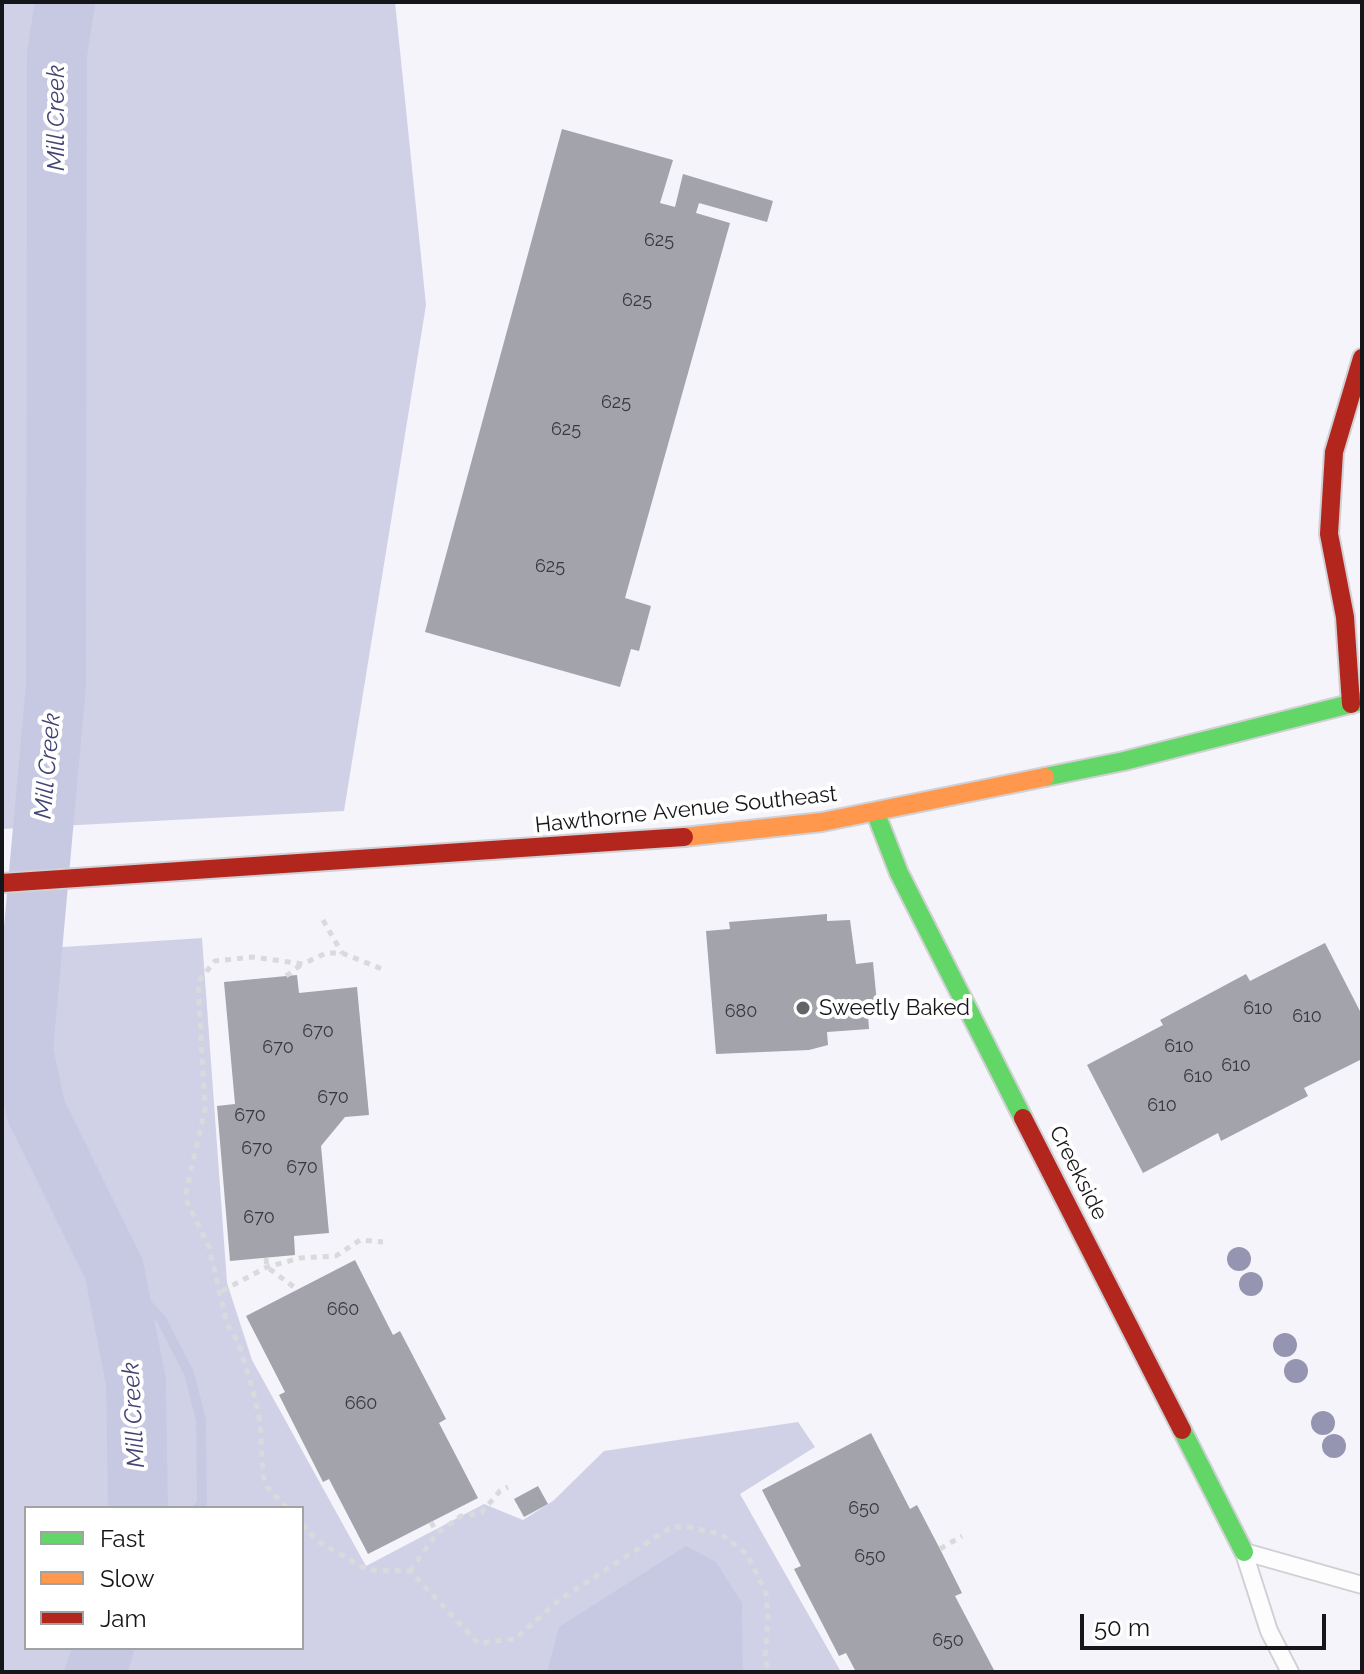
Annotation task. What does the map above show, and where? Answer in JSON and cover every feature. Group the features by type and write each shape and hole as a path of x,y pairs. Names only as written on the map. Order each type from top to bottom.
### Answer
{"main road":[{"path":"1357,703 1329,534 1334,452 1362,358"},
{"name":"Hawthorne Avenue Southeast","path":"2,883 627,843 876,814 1124,761 1357,703"},
{"name":"Creekside","path":"876,814 925,927 1244,1552"}],"lane":[{"path":"1244,1552 1362,1585"},
{"path":"1244,1552 1269,1631 1290,1672"}],"path":[{"path":"323,920 342,953"},
{"path":"286,976 326,953 342,953 382,969"},
{"path":"285,1506 267,1487 263,1475 257,1406 239,1344 227,1324 222,1291 209,1247 185,1197 205,1109 198,982 215,961 253,957 303,964"},
{"path":"222,1291 267,1267 300,1258 336,1256 360,1240 383,1242"},
{"path":"266,1258 267,1267 298,1290"},
{"path":"410,1571 437,1533 461,1516 481,1513 508,1487"},
{"path":"431,1522 437,1533"},
{"path":"304,1526 319,1542 367,1570 410,1571 478,1643 515,1639 559,1600 670,1528 684,1526 721,1534 747,1554 766,1593 765,1659 769,1672"},
{"path":"940,1549 962,1536"}],"shaded area":[{"path":"2,2 395,2 426,305 344,811 2,829"},
{"path":"202,938 227,1283 252,1360 366,1566 484,1504 523,1520 553,1501 604,1451 798,1422 815,1447 740,1494 841,1672 2,1672 2,951"},
{"path":"686,1546 716,1562 742,1603 743,1672 547,1672 559,1627"}],"building":[{"path":"562,129 673,160 660,203 675,207 683,174 773,201 767,222 699,203 696,213 730,223 625,598 651,606 639,651 631,649 620,687 425,632"},
{"path":"827,914 827,921 850,920 856,964 873,962 878,1014 868,1015 869,1029 827,1032 828,1045 809,1050 716,1054 706,931 730,929 729,922"},
{"path":"1325,943 1362,1015 1362,1059 1304,1088 1308,1096 1221,1141 1218,1133 1143,1173 1087,1065 1163,1025 1160,1020 1246,974 1250,981"},
{"path":"297,975 299,993 357,987 369,1115 345,1117 321,1146 329,1233 294,1236 295,1255 230,1261 217,1106 235,1104 224,982"},
{"path":"355,1260 393,1335 400,1331 446,1419 439,1423 478,1498 368,1554 329,1479 323,1482 279,1395 285,1392 246,1316"},
{"path":"871,1433 910,1509 917,1505 940,1549 962,1593 955,1596 995,1672 856,1672 846,1653 839,1656 794,1569 801,1566 762,1490"},
{"path":"538,1486 548,1504 524,1517 514,1499"}],"waterway":[{"name":"Mill Creek","path":"65,2 57,55 56,685 23,1050 36,1111 114,1269 136,1382 138,1506"},
{"path":"114,1269 161,1319 189,1373 201,1420 200,1506"},
{"name":"Mill Creek","path":"95,1672 103,1650"}],"traffic: fast":[{"path":"1045,777 1124,761 1362,701"},
{"path":"876,814 899,873 1023,1118"},
{"path":"1182,1430 1244,1552"}],"traffic: slow":[{"path":"684,837 822,822 1045,777"}],"traffic: jam":[{"path":"1351,704 1345,617 1329,534 1334,452 1362,358"},
{"path":"2,883 684,837"},
{"path":"1023,1118 1182,1430"}],"place":[{"name":"Sweetly Baked","path":"803,1008"}]}
